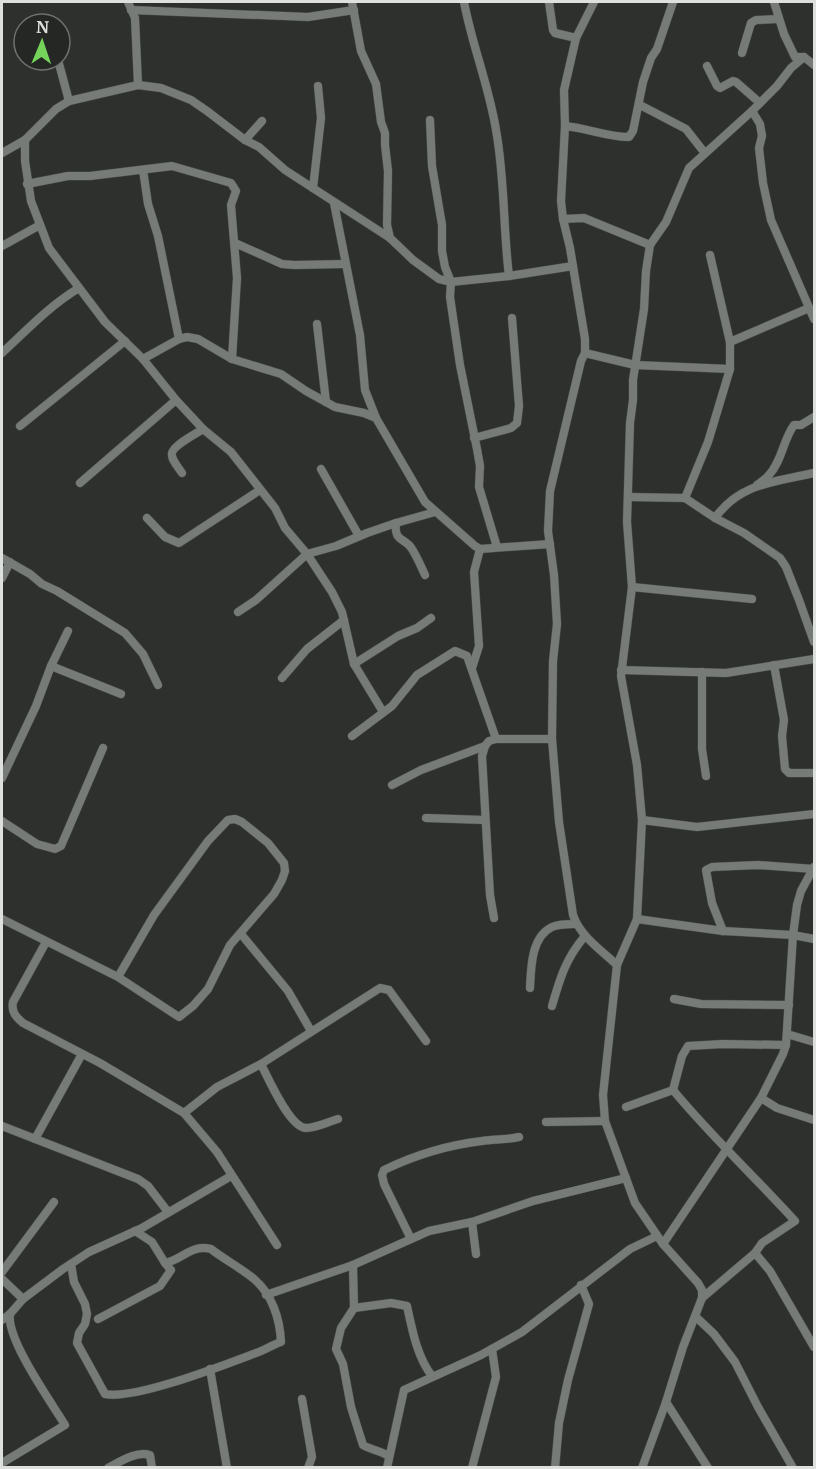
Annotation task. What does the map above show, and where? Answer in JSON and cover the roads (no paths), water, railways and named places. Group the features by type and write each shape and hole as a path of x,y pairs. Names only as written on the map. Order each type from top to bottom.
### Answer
{"street":[{"path":"464,2 471,35 488,91 496,132 504,187 504,237 509,276"},
{"path":"549,2 555,33 576,38"},
{"path":"594,2 576,38 564,90 562,219 573,266 585,352 550,491 548,531 557,624 553,661 552,739 559,822 576,924 585,936 617,965"},
{"path":"565,126 628,138 633,130 640,105 643,82 673,2"},
{"path":"774,2 778,19 795,57 804,57 814,65"},
{"path":"138,85 135,18 130,6 308,17 353,6 361,51 376,84 381,122 386,133 387,225 390,238"},
{"path":"742,53 751,23 756,20 778,19"},
{"path":"642,1467 683,1347 696,1317 702,1290 663,1244 635,1203 605,1122 603,1095 617,965 637,919 642,820 637,765 621,670 632,587 627,522 630,423 635,365 644,309 650,245 666,222 689,168 777,87 791,68 804,57"},
{"path":"707,66 717,86 720,88 734,81 759,103"},
{"path":"61,72 69,101"},
{"path":"2,153 25,140 56,109 69,101 138,85 161,88 191,100 245,140 259,147 285,171 390,238 413,260 439,279 451,282 573,266"},
{"path":"313,188 321,118 318,86"},
{"path":"640,105 686,129 704,152"},
{"path":"752,111 760,124 762,136 759,147 763,183 771,220 814,319"},
{"path":"430,120 432,166 442,225 442,251 451,282 450,297 459,365 480,466 479,487 497,546"},
{"path":"245,140 262,121"},
{"path":"25,140 27,184 49,248 105,322 143,359 203,429 231,452 275,508 285,528 307,554 332,592 344,620 354,664 370,694 383,712"},
{"path":"27,184 68,176 172,166 231,183 236,191 231,205 237,278 232,359"},
{"path":"143,170 148,204 158,236 179,339"},
{"path":"334,203 360,335 365,390 376,418 419,492 435,512 480,549 550,544"},
{"path":"562,219 584,218 650,245"},
{"path":"2,246 40,225"},
{"path":"234,243 282,264 294,266 345,264"},
{"path":"685,498 708,442 730,369 730,342 710,255"},
{"path":"2,352 48,310 79,288"},
{"path":"730,342 809,308"},
{"path":"474,438 511,428 517,423 519,406 512,318"},
{"path":"317,324 326,402"},
{"path":"143,359 179,339 187,337 198,339 232,359 281,374 335,407 376,418"},
{"path":"21,426 124,340"},
{"path":"585,352 635,365 730,369"},
{"path":"80,483 176,400"},
{"path":"754,487 770,475 787,434 794,425 801,425 814,417"},
{"path":"182,473 171,456 172,451 203,429"},
{"path":"321,469 359,536"},
{"path":"715,519 723,508 740,493 754,487 814,473"},
{"path":"147,518 165,537 179,543 260,490"},
{"path":"628,497 685,498 715,519 744,533 780,558 800,600 814,642"},
{"path":"238,612 256,600 307,554 435,512"},
{"path":"396,523 396,534 399,540 411,545 425,575"},
{"path":"472,668 477,655 479,624 474,572 480,549"},
{"path":"2,558 125,633 143,654 158,685"},
{"path":"2,578 10,562"},
{"path":"632,587 752,599"},
{"path":"354,664 431,618"},
{"path":"282,678 307,649 344,620"},
{"path":"2,778 68,631"},
{"path":"352,736 392,706 417,675 424,670 455,651 467,656 477,655"},
{"path":"467,656 496,739"},
{"path":"621,670 726,673 814,659"},
{"path":"774,665 784,720 782,736 785,769 789,773 814,773"},
{"path":"51,666 120,694"},
{"path":"702,672 702,748 706,777"},
{"path":"392,785 421,770 484,746 489,741 552,739"},
{"path":"484,746 482,756 490,895 494,918"},
{"path":"2,821 37,844 55,849 61,846 103,748"},
{"path":"642,820 697,827 814,814"},
{"path":"426,818 486,820"},
{"path":"2,919 117,977 179,1017 193,1006 208,989 230,945 279,887 285,871 284,863 268,843 242,822 235,819 228,820 221,825 195,858 154,915 117,977"},
{"path":"663,1244 761,1098 786,1045 793,935 798,899 814,868 758,865 712,867 706,870 712,903 723,931"},
{"path":"637,919 723,931 793,935 814,939"},
{"path":"530,988 532,954 540,937 553,926 576,924"},
{"path":"241,934 288,991 311,1031"},
{"path":"552,1006 561,975 571,953 585,936"},
{"path":"46,942 18,991 13,1002 13,1012 23,1023 132,1083 149,1090 184,1113 217,1152 278,1245"},
{"path":"184,1113 217,1087 261,1064 380,988 388,990 426,1041"},
{"path":"674,999 701,1004 789,1005"},
{"path":"787,1034 814,1041"},
{"path":"673,1090 687,1046 786,1045"},
{"path":"35,1139 82,1054"},
{"path":"261,1064 295,1124 300,1127 314,1127 338,1119"},
{"path":"626,1107 673,1090"},
{"path":"673,1090 726,1150 745,1166 795,1221 762,1243 755,1253 702,1298"},
{"path":"761,1098 777,1108 814,1120"},
{"path":"546,1122 605,1122"},
{"path":"2,1126 138,1179 148,1186 168,1212"},
{"path":"411,1239 384,1184 382,1175 384,1170 441,1148 519,1137"},
{"path":"2,1320 24,1299 89,1252 135,1230 231,1176"},
{"path":"266,1295 353,1265 429,1231 472,1222 533,1202 626,1178"},
{"path":"2,1272 54,1202"},
{"path":"472,1222 476,1254"},
{"path":"98,1319 160,1286 171,1270 152,1242 135,1230"},
{"path":"387,1467 404,1390 492,1349 522,1332 630,1249 657,1236"},
{"path":"71,1264 74,1282 85,1304 87,1314 77,1343 105,1394 112,1396 132,1394 259,1352 281,1342 275,1308 255,1280 211,1249 195,1248 172,1262 165,1263"},
{"path":"755,1253 770,1271 814,1347"},
{"path":"353,1265 354,1308 341,1328 336,1349 343,1364 351,1407 363,1445 389,1456"},
{"path":"2,1279 24,1299"},
{"path":"555,1467 559,1423 589,1304 581,1285"},
{"path":"354,1308 391,1303 407,1306 425,1367 432,1376"},
{"path":"2,1463 65,1425 42,1391 27,1359 18,1347 9,1321 10,1314"},
{"path":"696,1317 714,1334 735,1362 793,1467"},
{"path":"472,1467 496,1377 492,1349"},
{"path":"416,1383 425,1367"},
{"path":"210,1369 227,1467"},
{"path":"302,1399 312,1457 308,1467"},
{"path":"666,1402 708,1467"},
{"path":"108,1467 142,1453 150,1455 152,1467"}]}
